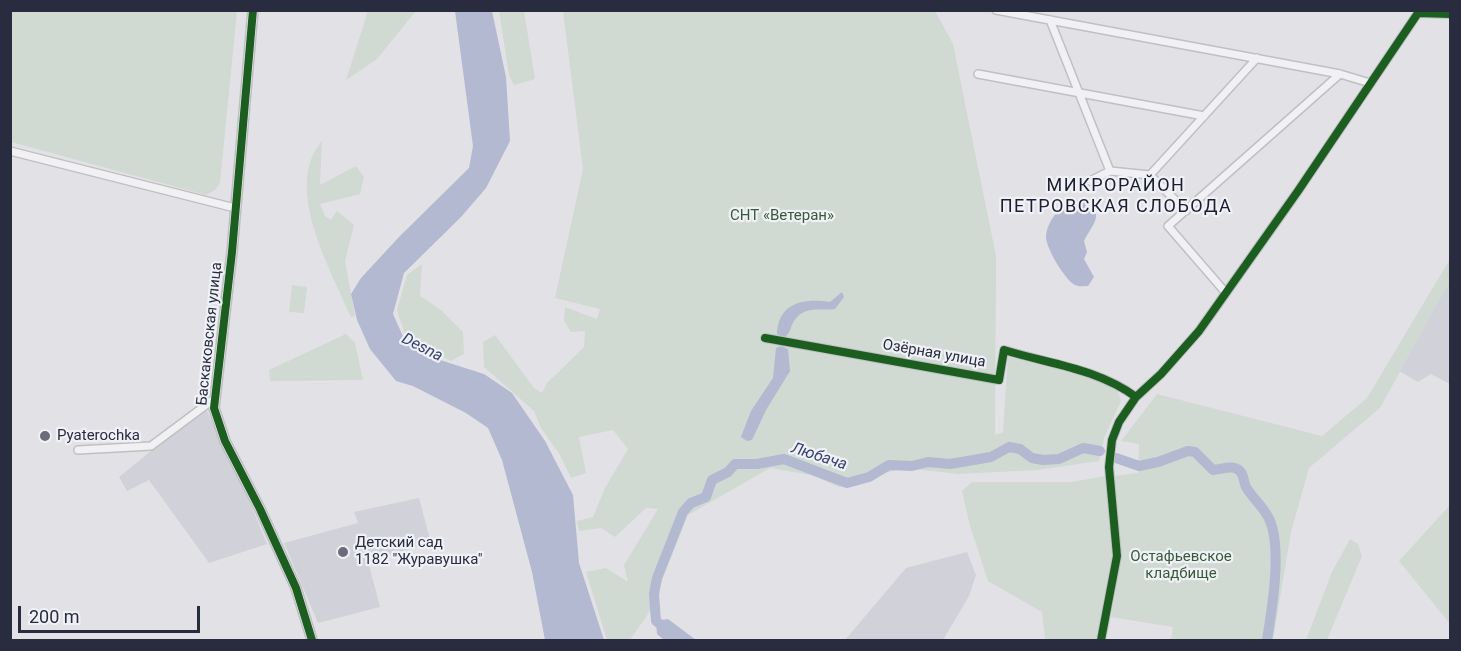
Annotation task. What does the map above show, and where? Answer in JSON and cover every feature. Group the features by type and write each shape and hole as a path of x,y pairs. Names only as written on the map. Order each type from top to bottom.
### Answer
{"street":[{"name":"Баскаковская улица","path":"253,10 214,408 225,441 260,508 296,588 312,640"},
{"path":"996,10 1340,74 1370,83"},
{"path":"1101,640 1116,556 1109,467 1110,449 1119,422 1136,397 1180,353 1226,293 1299,191 1419,12 1450,14"},
{"path":"1050,20 1110,171"},
{"path":"1150,175 1257,58"},
{"path":"978,74 1204,116"},
{"path":"1226,293 1168,226 1340,74"},
{"path":"10,151 235,208"},
{"path":"1090,181 1110,171 1150,175 1186,211"},
{"name":"Озёрная улица","path":"765,338 999,380 1004,350 1077,368 1105,378 1136,397"},
{"path":"78,450 151,446 214,399"}],"shaded area":[{"path":"1450,281 1450,384 1431,374 1418,382 1399,371"},
{"path":"205,407 240,478 267,544 209,563 149,480 127,491 119,477"},
{"name":"Детский сад 1182 \"Журавушка\"","path":"419,498 431,543 368,561 380,607 318,623 284,543 358,523 354,512"},
{"path":"967,552 976,575 969,596 943,640 845,640 906,568"}],"green space":[{"path":"10,11 237,11 220,183 215,190 206,195 11,142"},
{"path":"368,11 416,11 377,59 346,80"},
{"path":"499,11 524,11 535,79 514,85 509,75"},
{"name":"СНТ «Ветеран»","path":"563,11 935,11 953,44 996,256 995,435 1003,432 1008,357 1077,373 1116,387 1121,401 1104,438 1099,461 1037,470 958,474 906,468 888,472 855,486 839,487 811,475 770,468 688,515 650,611 630,640 607,640 586,572 606,568 628,582 624,565 658,509 646,508 615,537 601,528 579,531 577,521 593,517 605,488 628,449 613,430 579,437 586,473 571,478 560,455 541,428 534,411 484,367 483,342 495,335 534,388 542,393 547,383 584,347 585,331 571,332 564,320 565,307 597,319 600,309 555,298 583,169"},
{"path":"322,141 320,185 356,166 364,177 360,194 320,204 325,216 331,220 337,211 354,225 345,261 355,316 351,317 322,253 308,205 307,181 311,160"},
{"path":"1450,259 1450,281 1380,408 1309,468 1291,532 1273,640 1171,640 1173,627 1111,617 1121,556 1114,476 1138,473 1139,444 1121,441 1157,394 1322,436 1367,398"},
{"path":"422,264 420,296 441,310 463,332 464,354 451,361 406,338 397,310 407,275"},
{"path":"292,285 307,287 304,313 289,312"},
{"path":"346,334 355,343 363,380 270,381 269,370"},
{"name":"Остафьевское кладбище","path":"1105,476 1112,556 1096,640 1045,640 1042,612 988,581 970,526 962,491 972,482 1072,482"},
{"path":"1450,505 1450,624 1399,561"},
{"path":"1350,539 1358,544 1362,556 1327,640 1306,640 1332,572"}],"water":[{"path":"455,11 492,11 506,77 510,141 486,188 461,217 404,273 393,314 406,343 440,360 484,374 512,393 545,441 573,495 579,563 604,640 545,640 532,572 502,460 488,428 466,413 413,386 396,381 370,349 357,320 351,294 361,278 469,168 473,146"},
{"path":"1082,200 1094,209 1096,214 1094,224 1084,241 1087,252 1084,259 1094,277 1088,286 1075,285 1061,271 1046,237 1053,217 1069,203"},
{"path":"842,292 844,297 835,309 807,311 798,316 784,338 777,334 782,315 794,304 811,301 830,302"},
{"path":"781,346 788,349 790,371 766,410 752,440 747,441 741,437 751,411 773,378 776,348"},
{"path":"668,619 696,640 664,640 657,634 656,621"}],"waterway":[{"name":"Любача","path":"679,640 656,621 654,594 657,578 683,512 691,503 706,497 712,480 728,472 735,464 757,464 784,459 847,483 869,477 889,465 912,466 928,462 950,464 991,457 1009,447 1020,449 1032,458 1043,460 1059,459 1083,448 1100,451"},
{"name":"Любача","path":"1116,458 1139,466 1188,451 1195,452 1213,470 1229,467 1239,471 1246,487 1268,516 1274,533 1275,580 1267,640"}],"cycle path":[{"path":"253,10 232,252 214,408 225,441 260,509 296,588 312,640"},
{"path":"1101,640 1117,556 1109,467 1112,440 1119,422 1136,397 1161,374 1199,331 1298,191 1418,13 1450,14"},
{"path":"765,338 999,380 1004,350 1089,373 1121,387 1136,397"}],"place":[{"name":"Pyaterochka","path":"45,436"},
{"name":"Детский сад 1182 \"Журавушка\"","path":"343,552"}],"district":[{"name":"МИКРОРАЙОН ПЕТРОВСКАЯ СЛОБОДА","path":"1116,196"}],"water label":[{"name":"Desna","path":"422,348"}]}
